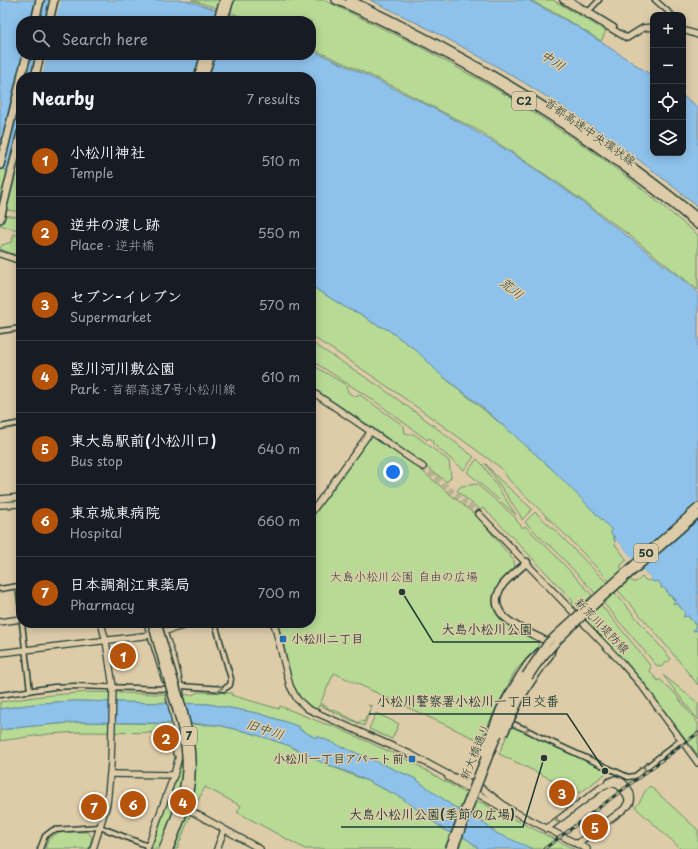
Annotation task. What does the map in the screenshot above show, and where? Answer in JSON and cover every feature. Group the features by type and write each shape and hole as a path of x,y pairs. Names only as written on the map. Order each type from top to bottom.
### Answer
{"highway":[{"path":"36,16 40,0"},
{"path":"50,16 54,0"},
{"path":"219,16 224,0"},
{"path":"225,16 230,0"},
{"name":"首都高速中央環状線","path":"336,0 422,41 527,102 608,156 698,225"},
{"name":"首都高速中央環状線","path":"350,0 453,52 558,116 618,156 698,218"},
{"path":"23,72 26,60"},
{"path":"36,72 39,60"},
{"path":"200,72 203,60"},
{"path":"206,72 209,60"},
{"path":"0,165 16,99"},
{"path":"0,219 16,153"},
{"name":"7","path":"153,628 177,711 184,739 186,758 185,779 181,797 176,816 163,849"},
{"name":"7","path":"158,628 182,709 189,737 191,758 191,780 187,798 169,849"}],"main road":[{"name":"50","path":"596,600 698,508"},
{"name":"50","path":"596,600 698,514"},
{"path":"527,562 502,586 498,595 499,610 508,622 552,643 571,628"},
{"name":"新大橋通り","path":"449,849 503,723 520,692 554,645 596,600"},
{"name":"新大橋通り","path":"454,849 499,721 516,689 550,642 596,600"},
{"path":"474,789 485,744 492,726 520,675 529,662 578,616"},
{"path":"474,789 497,749 512,715 531,682 550,655 553,648 550,642"}],"street":[{"path":"567,0 589,11 629,37"},
{"path":"567,0 627,38 643,28 650,27"},
{"path":"589,11 599,0"},
{"path":"655,0 669,12"},
{"path":"686,29 690,32"},
{"path":"686,31 698,36"},
{"path":"0,254 16,259"},
{"path":"0,331 16,329"},
{"path":"316,394 423,467"},
{"path":"0,427 16,424"},
{"path":"316,506 371,431"},
{"path":"0,499 16,497"},
{"path":"0,505 16,504"},
{"name":"新荒川堤防線","path":"479,514 527,562 637,680 698,764"},
{"path":"0,589 16,586"},
{"path":"0,622 16,620"},
{"path":"23,628 30,691"},
{"path":"93,849 107,804 111,774 113,687 106,640 102,628"},
{"path":"148,628 175,716 179,739"},
{"path":"40,849 45,836 53,830 100,827 148,848 178,760 181,686 163,628"},
{"path":"0,653 150,635 177,628"},
{"path":"181,686 224,689 230,685 231,679 216,628"},
{"path":"275,628 290,686 297,699 308,709 424,761 447,774 483,789 505,806 546,829 587,849"},
{"path":"550,642 507,712 505,717 508,721 628,777 635,776 681,740"},
{"path":"0,695 68,687 167,689"},
{"path":"111,774 174,775"},
{"path":"546,829 603,786 612,783 619,786 628,799 624,809 577,844"},
{"path":"168,793 191,811 260,849"},
{"path":"217,849 224,830"}],"green space":[{"path":"191,0 324,0 415,44 510,97 589,149 630,179 698,235 698,290 628,234 561,185 483,133 393,86 316,50 316,16 239,16"},
{"path":"530,0 553,0 606,31 601,41 557,14"},
{"path":"0,169 16,172 16,211 0,209"},
{"path":"0,215 16,217 16,230 0,225"},
{"path":"14,234 16,235 16,255 0,249 2,245 12,242"},
{"path":"316,289 348,309 361,314 373,323 387,329 416,350 441,375 516,436 567,483 611,529 614,543 627,560 621,565 621,569 633,582 636,582 642,577 647,581 658,581 696,626 696,631 698,630 698,685 654,631 608,579 509,480 501,468 431,417 316,339"},
{"path":"316,345 379,386 474,457 464,470 433,444 432,440 429,438 427,440 379,404 316,363"},
{"path":"316,367 346,385 348,392 355,397 360,395 404,426 405,433 414,434 449,461 451,477 447,482 375,429 316,390"},
{"name":"大島小松川公園 自由の広場","path":"373,437 410,461 479,518 514,561 515,569 502,582 497,590 494,602 495,610 503,622 517,631 538,641 538,647 515,671 480,741 334,673 320,704 327,706 327,708 333,709 359,723 360,721 364,722 371,707 368,705 372,706 364,726 319,705 317,710 307,704 300,697 291,681 283,639 279,628 316,628 316,511 367,441"},
{"path":"477,459 483,465 516,515 467,472"},
{"path":"485,463 498,478 532,509 522,520 520,515"},
{"path":"477,484 516,518 523,528 525,526 554,554 592,595 586,601 573,608 572,600 497,521 483,508 480,510 457,491 461,486"},
{"path":"535,512 606,582 671,659 661,667 657,666 595,593 551,546 547,544 525,522"},
{"path":"601,605 651,667 649,670 658,681 660,679 668,688 672,690 698,723 698,755 642,681 585,619"},
{"path":"663,675 698,703 698,720"},
{"path":"89,692 192,695 198,692 232,693 231,695 279,709 280,706 331,725 412,762 478,801 574,849 533,849 501,836 487,827 480,819 454,807 414,778 317,736 316,738 286,722 257,713 208,704 75,701 41,703 0,709 0,702 41,696"},
{"path":"376,713 399,724 392,739 369,729"},
{"path":"81,722 218,725 273,740 290,746 321,762 367,781 402,798 446,831 465,838 479,849 305,849 237,812 241,806 205,787 190,816 177,849 151,849 177,777 182,733 81,732 49,734 0,741 0,730"},
{"path":"511,726 609,771 580,793 499,754"},
{"path":"650,786 698,830 698,849 681,849 635,807 638,805 645,791"},
{"path":"88,832 92,837 89,849 45,849 51,837 58,833"}],"water":[{"name":"荒川","path":"0,0 185,0 235,16 16,16 16,60 316,60 316,52 423,103 515,155 569,192 698,292 698,630 693,631 696,625 688,616 683,617 685,613 677,603 673,604 675,600 670,595 668,596 668,592 664,588 661,588 658,581 653,582 643,570 633,577 625,567 632,560 617,540 615,542 614,536 611,534 611,529 550,467 481,406 441,375 416,350 387,329 373,323 361,314 348,309 316,289 316,72 16,72 16,172 0,169"},
{"name":"中川","path":"370,0 528,0 578,27 650,74 650,156 686,156 686,98 698,107 698,207 621,147 541,93 414,21"},
{"name":"旧中川","path":"75,701 208,704 257,713 286,722 300,727 299,729 316,738 317,736 414,778 454,807 476,817 496,833 533,849 479,849 465,838 446,831 402,798 353,774 321,762 290,746 251,733 218,725 81,722 0,730 0,709 41,703"}],"pier":[{"path":"50,0 61,0 56,16 46,16"},
{"path":"36,60 46,60 43,72 33,72"},
{"path":"16,140 16,174 8,172"},
{"path":"698,502 698,519 633,576 634,577 643,570 652,579 649,581 643,572 635,579 632,579 623,567 623,565 630,559 617,543 614,543 617,540 633,559 625,567"}],"tunnel":[{"path":"423,467 479,514"}],"railway":[{"path":"544,849 698,733"}],"place":[{"name":"大島小松川公園","path":"402,592"},
{"name":"小松川二丁目","path":"283,639"},
{"name":"小松川神社","path":"123,656"},
{"name":"逆井の渡し跡","path":"166,738"},
{"name":"大島小松川公園(季節の広場)","path":"544,758"},
{"name":"小松川一丁目アパート前","path":"412,759"},
{"name":"小松川警察署小松川一丁目交番","path":"605,771"},
{"name":"セブン-イレブン","path":"562,793"},
{"name":"竪川河川敷公園","path":"183,802"},
{"name":"東京城東病院","path":"133,804"},
{"name":"日本調剤江東薬局","path":"94,807"},
{"name":"東大島駅前(小松川口)","path":"595,827"}]}
